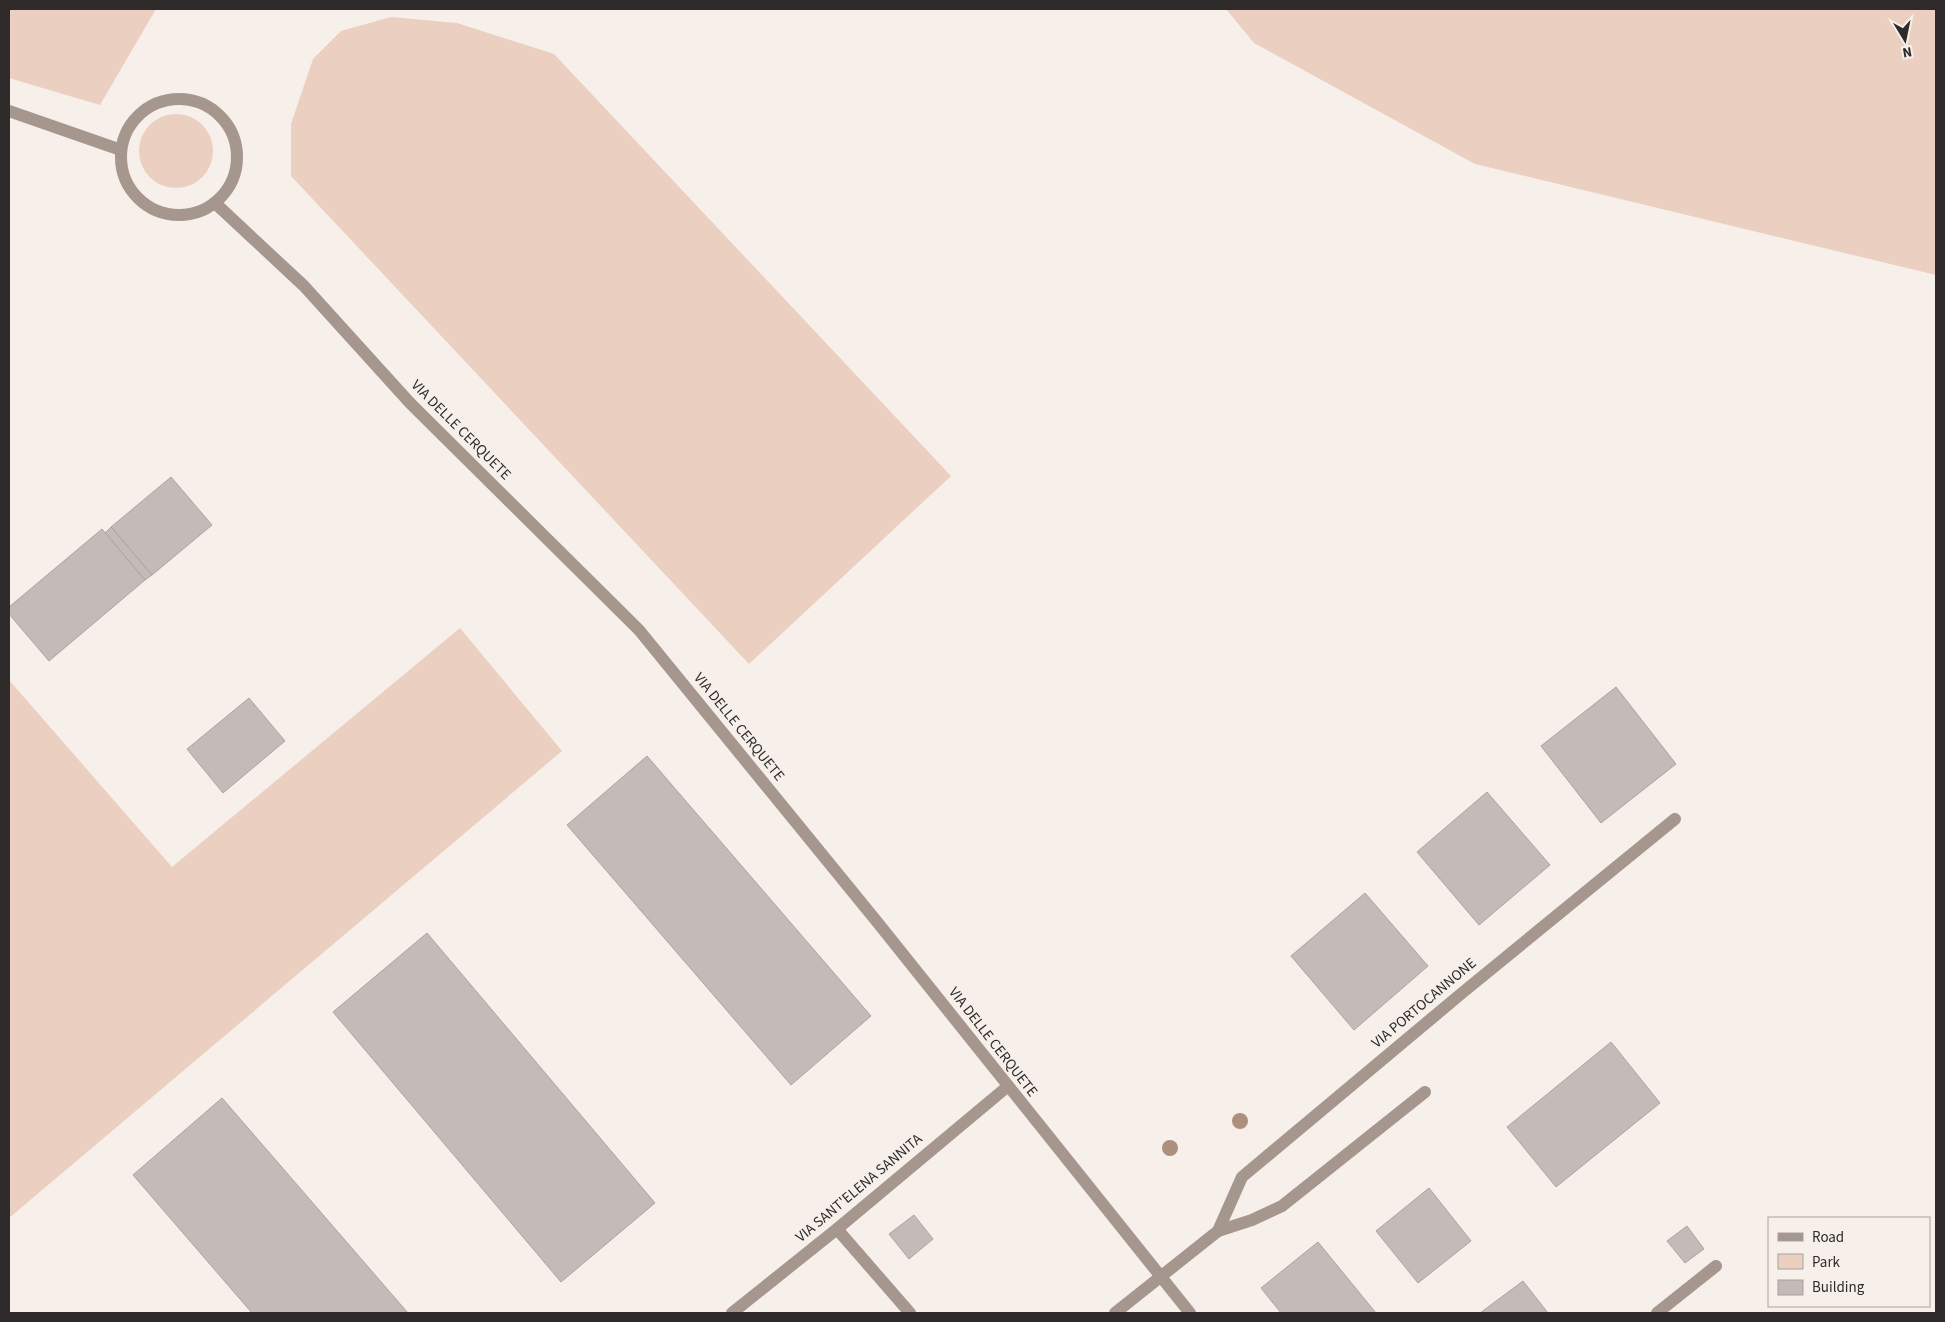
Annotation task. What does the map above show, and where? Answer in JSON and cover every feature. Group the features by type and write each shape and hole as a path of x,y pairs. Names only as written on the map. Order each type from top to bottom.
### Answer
{"street":[{"path":"186,99 208,106 225,121 236,142 237,164 230,186 215,203 195,214 172,215 150,208 133,193 122,172 121,150 128,128 143,111 164,100 186,99"},
{"path":"9,111 121,150"},
{"name":"VIA DELLE CERQUETE","path":"215,203 304,286 410,403 639,630 878,923 1007,1087 1190,1313"},
{"name":"VIA PORTOCANNONE","path":"1218,1231 1242,1177 1462,993 1675,819"},
{"name":"VIA SANT'ELENA SANNITA","path":"732,1313 1007,1087"},
{"name":"VIA PORTOCANNONE","path":"1161,1277 1218,1231 1252,1220 1282,1206 1425,1092"},
{"path":"836,1229 910,1313"},
{"path":"1657,1313 1716,1266"},
{"path":"1115,1313 1161,1277"}],"green space":[{"path":"9,9 156,9 100,105 9,78"},
{"path":"1226,9 1936,9 1936,275 1475,164 1254,43"},
{"path":"391,17 457,23 554,54 951,476 749,664 291,176 291,124 313,59 341,31"},
{"path":"176,114 197,120 207,130 213,151 207,172 197,182 176,188 155,182 145,172 139,151 145,130 155,120"},
{"path":"460,628 562,751 9,1218 9,680 172,867"}],"building":[{"path":"171,477 212,525 152,575 111,527"},
{"path":"111,527 152,575 145,580 105,533"},
{"path":"102,529 145,580 49,661 9,614 9,607"},
{"path":"1616,687 1676,764 1601,823 1541,746"},
{"path":"249,698 285,741 223,793 187,749"},
{"path":"647,756 871,1016 791,1085 567,825"},
{"path":"1487,792 1550,865 1479,925 1417,852"},
{"path":"1365,893 1428,966 1354,1030 1291,956"},
{"path":"427,933 655,1203 561,1282 333,1012"},
{"path":"1611,1042 1660,1103 1556,1187 1507,1127"},
{"path":"222,1098 408,1313 252,1313 133,1175"},
{"path":"1429,1188 1471,1241 1418,1283 1376,1231"},
{"path":"914,1215 933,1239 909,1259 889,1234"},
{"path":"1687,1226 1704,1249 1685,1263 1667,1241"},
{"path":"1318,1242 1376,1313 1281,1313 1261,1288"},
{"path":"1523,1281 1548,1313 1480,1313"}]}
